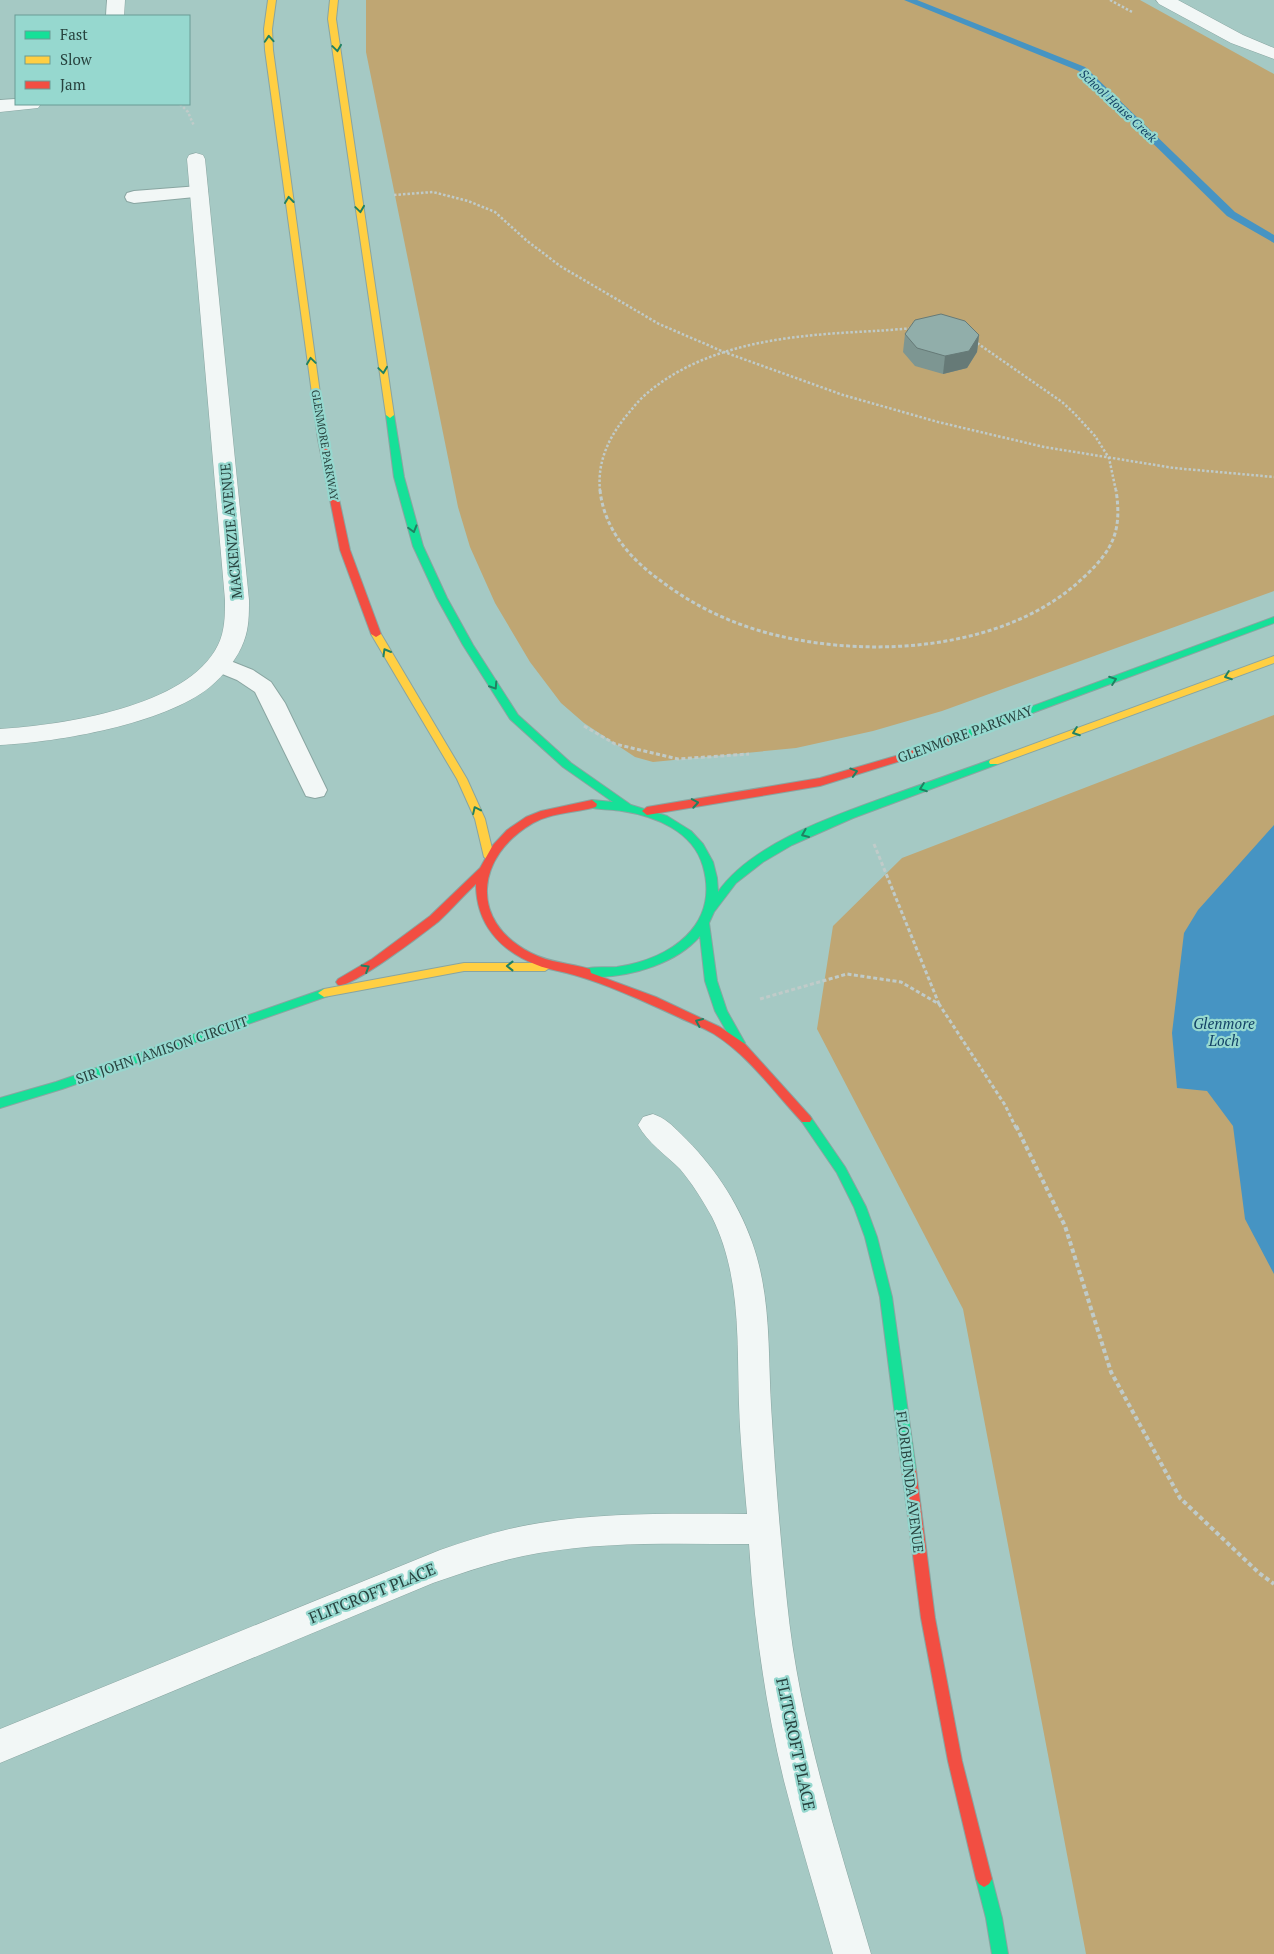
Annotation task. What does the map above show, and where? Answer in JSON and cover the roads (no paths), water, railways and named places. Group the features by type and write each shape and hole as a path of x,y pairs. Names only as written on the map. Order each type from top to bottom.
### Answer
{"main road":[{"name":"GLENMORE PARKWAY","path":"272,0 268,29 269,50 322,439 345,550 372,628 466,787 480,819 489,857"},
{"path":"334,0 332,20 399,478 418,546 442,598 468,645 514,717 567,765 626,806"},
{"name":"GLENMORE PARKWAY","path":"647,812 820,782 903,757 1274,620"},
{"path":"711,910 715,886 710,862 696,841 674,824 647,812 626,806 592,804 560,809 531,820 506,837 489,857 482,871 480,895 487,919 503,940 528,957 558,968 578,972 616,972 652,962 683,946 704,924 711,910 731,881 758,860 794,839 850,815 1274,659"},
{"name":"SIR JOHN JAMISON CIRCUIT","path":"324,993 376,962 434,920 482,871"},
{"name":"FLORIBUNDA AVENUE","path":"704,924 711,981 722,1011 741,1047"},
{"name":"SIR JOHN JAMISON CIRCUIT","path":"0,1103 58,1086 324,993 464,967 558,968"},
{"name":"FLORIBUNDA AVENUE","path":"578,972 652,1000 716,1030 741,1047 800,1111 841,1170 860,1207 881,1271 886,1296 928,1618 955,1761 994,1918 1000,1954"}],"street":[{"path":"115,15 116,0"},
{"path":"1165,0 1237,39 1274,54"},
{"path":"0,106 16,105"},
{"name":"MACKENZIE AVENUE","path":"0,737 31,735 135,714 191,688 211,672 230,647 235,632 237,600 196,159"},
{"name":"FLITCROFT PLACE","path":"653,1125 691,1162 711,1190 725,1213 737,1242 745,1271 752,1308 755,1406 770,1604 783,1688 802,1780 852,1954"},
{"name":"FLITCROFT PLACE","path":"0,1746 426,1570 484,1550 540,1538 612,1530 764,1529"}],"lane":[{"path":"134,197 200,192"},
{"path":"218,664 245,675 263,687 273,703 314,790"}],"water":[{"name":"Glenmore Loch","path":"1274,825 1274,1274 1245,1219 1233,1126 1207,1091 1177,1088 1172,1033 1184,933 1198,910"}],"waterway":[{"name":"School House Creek","path":"909,0 1082,69 1231,214 1274,240"}]}
